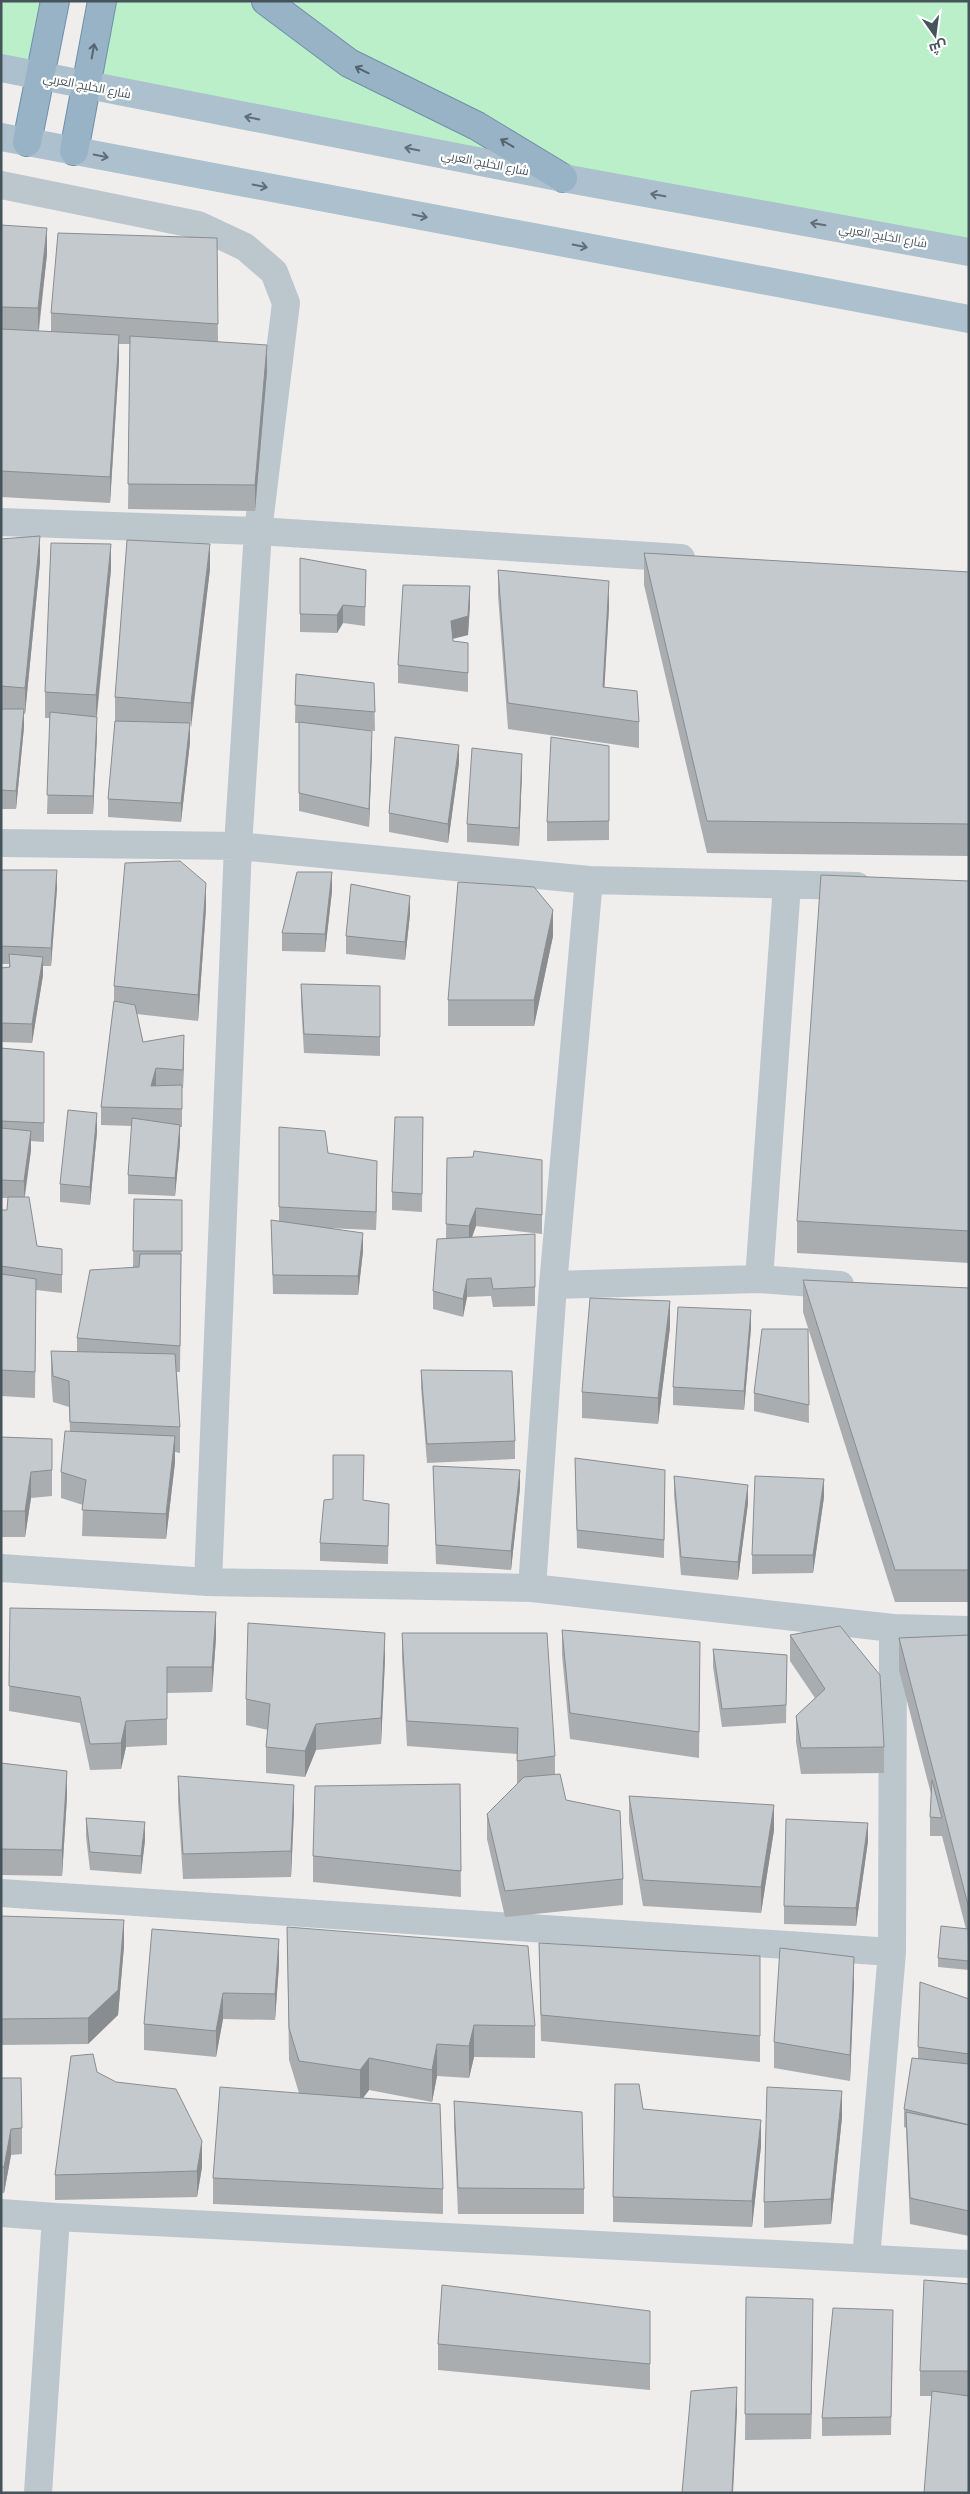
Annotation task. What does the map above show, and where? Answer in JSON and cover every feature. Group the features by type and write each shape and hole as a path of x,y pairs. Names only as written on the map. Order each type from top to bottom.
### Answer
{"highway":[{"path":"14,140 40,77 56,1"},
{"path":"74,151 102,1"},
{"path":"266,1 349,63 477,126 563,178"}],"main road":[{"name":"شارع الخليج العربي","path":"1,68 563,178 969,252"},
{"path":"14,140 969,319"}],"street":[{"path":"1,185 198,225 245,248 274,272 286,303 258,531 238,846 208,1582"},
{"path":"1,522 258,531 702,559"},
{"path":"1,843 238,846 589,880 883,886"},
{"path":"532,1588 553,1285 589,880"},
{"path":"759,1279 787,885"},
{"path":"553,1285 759,1279 864,1287"},
{"path":"1,1568 208,1582 532,1588 893,1628 969,1630"},
{"path":"866,2258 892,1952 893,1628"},
{"path":"1,1893 892,1952"},
{"path":"1,2213 969,2264"},
{"path":"38,2493 56,2216"}],"green space":[{"path":"1,1 50,1 36,71 1,64"},
{"path":"104,1 261,1 561,177 88,85"},
{"path":"277,1 969,1 969,248 567,172 354,60"}],"building":[{"path":"1,225 47,228 38,308 1,307"},
{"path":"58,233 217,238 218,324 51,313"},
{"path":"1,329 119,335 110,477 1,471"},
{"path":"130,336 267,345 255,485 128,484"},
{"path":"40,536 25,688 1,686 1,539"},
{"path":"127,540 210,544 191,703 115,697"},
{"path":"51,543 111,544 96,695 45,692"},
{"path":"644,553 969,572 969,824 707,821"},
{"path":"300,558 366,570 365,607 343,605 337,615 300,614"},
{"path":"498,570 609,581 603,687 637,691 639,722 508,703"},
{"path":"403,585 470,586 468,616 451,621 453,641 468,643 468,673 398,665"},
{"path":"296,674 374,683 375,712 295,705"},
{"path":"1,709 24,709 16,791 1,790"},
{"path":"50,712 97,717 93,796 47,795"},
{"path":"115,721 190,723 181,803 108,799"},
{"path":"299,722 372,731 369,809 299,793"},
{"path":"395,737 459,745 448,824 389,813"},
{"path":"551,737 609,746 609,821 547,822"},
{"path":"472,748 522,754 519,828 467,824"},
{"path":"180,861 206,883 198,995 114,986 125,863"},
{"path":"1,870 57,870 51,948 1,946"},
{"path":"297,872 332,872 325,934 282,933"},
{"path":"821,875 969,881 969,1231 797,1221"},
{"path":"458,882 534,887 553,910 534,1000 448,1000"},
{"path":"351,884 410,896 405,942 346,936"},
{"path":"9,954 43,957 32,1024 1,1023 1,968 10,967"},
{"path":"301,984 380,986 380,1037 304,1034"},
{"path":"114,1001 135,1005 143,1042 184,1035 183,1070 156,1068 151,1086 182,1085 182,1109 101,1107"},
{"path":"1,1048 44,1052 44,1123 1,1121"},
{"path":"68,1110 97,1113 90,1187 60,1184"},
{"path":"395,1117 423,1117 422,1194 392,1192"},
{"path":"132,1118 180,1125 175,1178 128,1175"},
{"path":"279,1127 325,1131 328,1153 377,1161 376,1212 279,1207"},
{"path":"1,1128 31,1131 24,1181 1,1180"},
{"path":"474,1151 542,1160 542,1215 476,1208 469,1226 446,1224 447,1158 473,1157"},
{"path":"8,1197 29,1197 37,1246 62,1249 62,1275 1,1266 1,1210 7,1210"},
{"path":"134,1199 182,1200 182,1251 133,1251"},
{"path":"271,1220 363,1233 358,1276 273,1275"},
{"path":"535,1234 535,1287 493,1289 491,1278 467,1279 463,1299 433,1291 437,1239"},
{"path":"140,1254 181,1254 180,1346 77,1338 90,1270 139,1267"},
{"path":"1,1274 36,1279 35,1372 1,1370"},
{"path":"803,1280 969,1288 969,1570 895,1570"},
{"path":"590,1298 670,1301 658,1398 582,1392"},
{"path":"678,1307 751,1310 744,1391 673,1387"},
{"path":"762,1329 808,1329 809,1405 754,1393"},
{"path":"51,1351 175,1354 180,1427 70,1422 69,1381 53,1376"},
{"path":"421,1370 512,1371 515,1441 427,1444"},
{"path":"65,1431 175,1436 166,1514 82,1510 86,1480 61,1472"},
{"path":"1,1437 52,1439 52,1470 31,1472 25,1511 1,1511"},
{"path":"333,1455 364,1455 363,1500 389,1504 388,1546 320,1543 324,1500 333,1499"},
{"path":"575,1458 665,1470 664,1540 577,1530"},
{"path":"433,1466 520,1470 511,1551 436,1545"},
{"path":"674,1476 748,1485 738,1562 681,1557"},
{"path":"755,1476 824,1479 813,1555 752,1555"},
{"path":"10,1608 216,1612 212,1667 167,1667 167,1719 126,1721 121,1743 90,1744 80,1697 9,1686"},
{"path":"248,1623 385,1633 381,1718 316,1724 305,1751 266,1747 270,1704 246,1699"},
{"path":"840,1626 880,1675 884,1747 801,1748 796,1716 825,1689 790,1635"},
{"path":"562,1630 700,1642 699,1732 570,1713"},
{"path":"402,1633 547,1633 555,1756 517,1761 518,1728 407,1721"},
{"path":"969,1635 969,1909 899,1638"},
{"path":"713,1649 787,1655 786,1705 722,1709"},
{"path":"1,1763 67,1771 62,1850 1,1849"},
{"path":"560,1774 566,1800 620,1811 623,1879 505,1891 487,1814 524,1777"},
{"path":"178,1776 294,1785 291,1851 183,1854"},
{"path":"932,1780 942,1818 930,1817"},
{"path":"460,1784 461,1871 313,1856 315,1786"},
{"path":"629,1796 774,1805 761,1887 643,1880"},
{"path":"86,1818 145,1822 141,1856 90,1852"},
{"path":"786,1819 868,1823 856,1908 784,1906"},
{"path":"1,1916 124,1920 118,1990 88,2018 1,2019"},
{"path":"941,1926 968,1929 969,1961 938,1958"},
{"path":"287,1927 528,1946 535,2026 474,2025 469,2046 437,2044 432,2070 369,2058 360,2070 299,2061 289,2028"},
{"path":"152,1929 279,1939 275,1994 223,1993 216,2031 144,2024"},
{"path":"539,1943 760,1956 760,2036 541,2015"},
{"path":"780,1948 854,1957 850,2055 774,2042"},
{"path":"920,1982 969,1999 969,2054 918,2047"},
{"path":"93,2054 97,2072 116,2082 176,2089 202,2141 197,2171 55,2175 71,2056"},
{"path":"912,2058 969,2064 969,2125 904,2109"},
{"path":"1,2078 21,2078 22,2128 11,2129 4,2167 1,2167"},
{"path":"615,2084 639,2084 643,2109 761,2120 752,2201 613,2197"},
{"path":"220,2087 440,2104 443,2189 213,2178"},
{"path":"767,2087 842,2091 831,2199 764,2202"},
{"path":"454,2101 582,2112 584,2189 458,2188"},
{"path":"906,2112 969,2125 969,2211 910,2198"},
{"path":"924,2280 969,2284 969,2371 920,2371"},
{"path":"442,2285 650,2311 650,2364 438,2344"},
{"path":"746,2297 813,2299 811,2414 745,2414"},
{"path":"833,2308 893,2310 891,2417 822,2418"},
{"path":"737,2387 732,2493 682,2493 691,2391"},
{"path":"932,2391 969,2396 969,2493 924,2493"}]}
